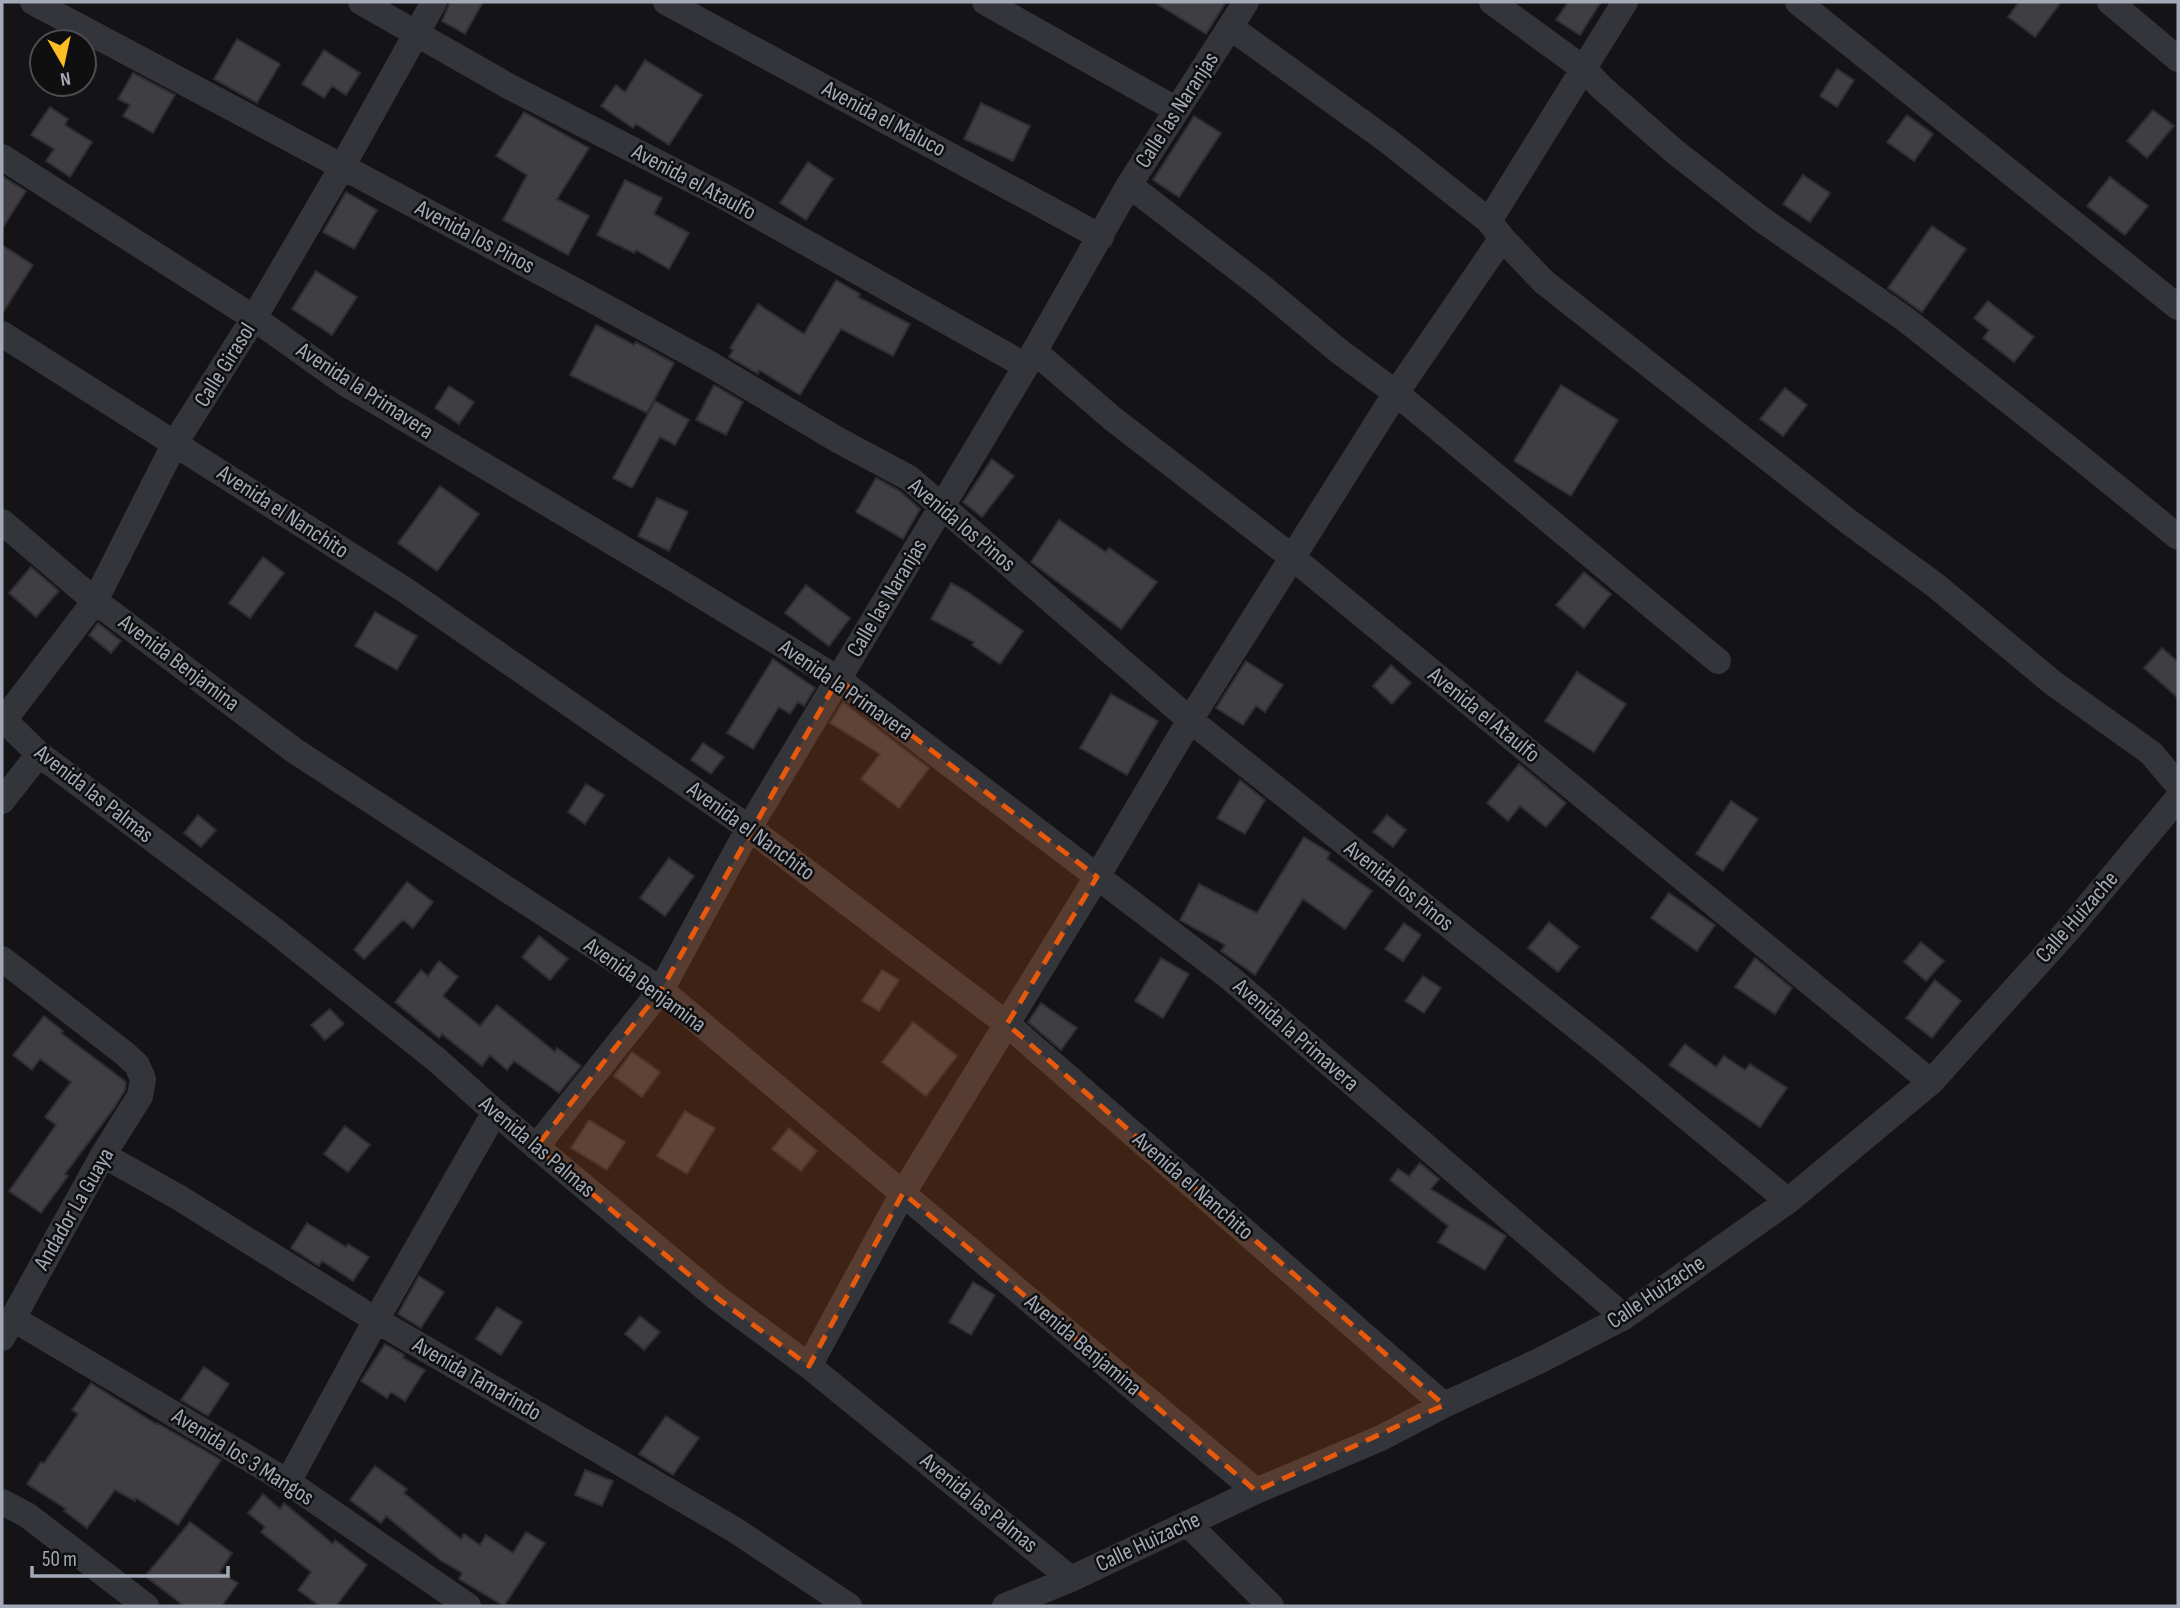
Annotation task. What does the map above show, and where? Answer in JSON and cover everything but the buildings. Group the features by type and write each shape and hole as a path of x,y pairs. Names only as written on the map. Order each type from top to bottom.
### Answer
{"street":[{"name":"Avenida los Pinos","path":"33,2 708,363 838,440 909,478 1190,720 1607,1051 1788,1201"},
{"name":"Avenida el Ataulfo","path":"361,2 510,87 723,196 1030,359 1113,419 1293,558 1931,1082"},
{"name":"Calle Girasol","path":"3,719 95,601 175,443 254,318 342,167 433,2"},
{"name":"Avenida el Maluco","path":"666,2 1101,237"},
{"path":"985,2 1177,110"},
{"name":"Calle las Naranjas","path":"536,1147 661,990 749,828 1030,359 1129,185 1246,2"},
{"path":"1492,2 1584,69 1674,151 1761,219 1905,319 2178,537"},
{"path":"808,1366 903,1193 1190,720 1496,229 1584,69 1625,2"},
{"path":"1798,2 2178,307"},
{"path":"2110,2 2178,59"},
{"path":"1230,27 1388,141 1496,229 1544,282 1849,522 1935,585 2053,683 2151,753 2178,785"},
{"name":"Avenida la Primavera","path":"2,157 254,318 345,383 838,680 1229,977 1624,1317"},
{"path":"1129,185 1396,393 1718,661"},
{"name":"Avenida el Nanchito","path":"2,334 405,590 749,828 1007,1024 1444,1405"},
{"name":"Avenida Benjamina","path":"2,522 95,601 295,751 661,990 1256,1491"},
{"name":"Avenida las Palmas","path":"3,719 39,754 285,939 437,1060 536,1147 717,1298 808,1366 1071,1579"},
{"path":"2,801 39,754"},
{"name":"Calle Huizache","path":"1005,1606 1071,1579 1256,1491 1381,1438 1444,1405 1539,1362 1624,1317 1788,1201 1931,1082 2068,929 2178,798"},
{"name":"Andador La Guaya","path":"2,959 124,1053 137,1065 144,1079 140,1096 103,1155 7,1328"},
{"path":"288,1482 376,1320 495,1112"},
{"name":"Avenida Tamarindo","path":"103,1155 178,1197 376,1320 735,1530 849,1606"},
{"name":"Avenida los 3 Mangos","path":"7,1328 288,1482 468,1606"},
{"path":"2,1502 27,1515 146,1606"},
{"path":"1188,1524 1271,1606"}],"highlighted area":[{"path":"838,679 1097,877 1007,1024 1444,1405 1256,1491 903,1193 809,1366 717,1298 536,1147 661,990"}]}
